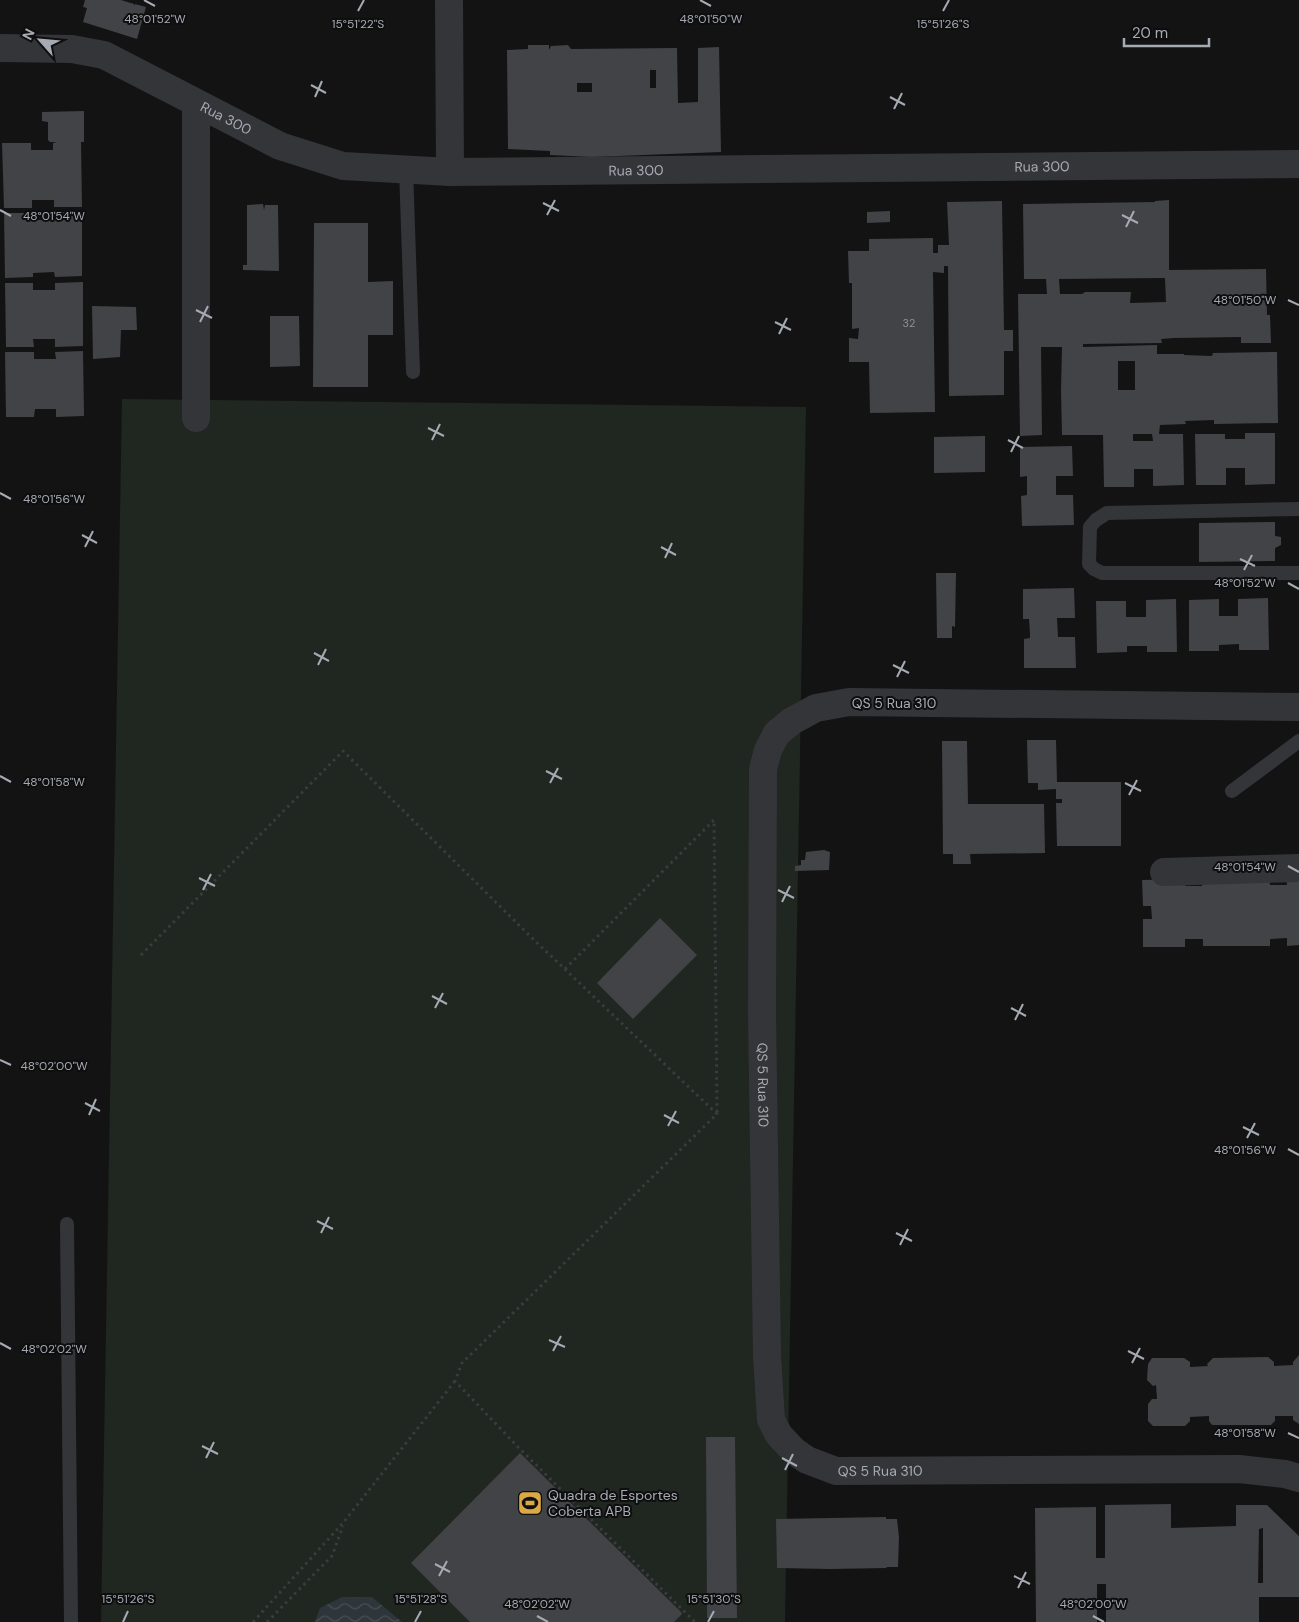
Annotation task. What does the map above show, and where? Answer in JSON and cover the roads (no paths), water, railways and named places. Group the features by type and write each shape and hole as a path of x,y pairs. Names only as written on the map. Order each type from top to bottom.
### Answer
{"street":[{"path":"449,0 450,172"},
{"name":"Rua 300","path":"0,48 72,49 104,55 280,146 344,166 450,172 1299,164"},
{"path":"196,103 196,418"},
{"name":"QS 5 Rua 310","path":"1299,706 849,702 816,708 792,721 777,734 768,750 762,769 762,1012 767,1356 771,1420 779,1435 794,1451 807,1460 836,1471 1240,1469 1285,1474 1299,1478"},
{"path":"1164,872 1299,868"}],"lane":[{"path":"406,170 414,372"},
{"path":"1299,509 1107,513 1096,520 1090,527 1089,564 1094,570 1102,574 1299,573"},
{"path":"1232,792 1299,741"},
{"path":"67,1224 71,1622"}],"water":[{"path":"342,1597 372,1597 402,1622 315,1622 320,1608"}],"place":[{"name":"Quadra de Esportes Coberta APB","path":"530,1503"}]}
